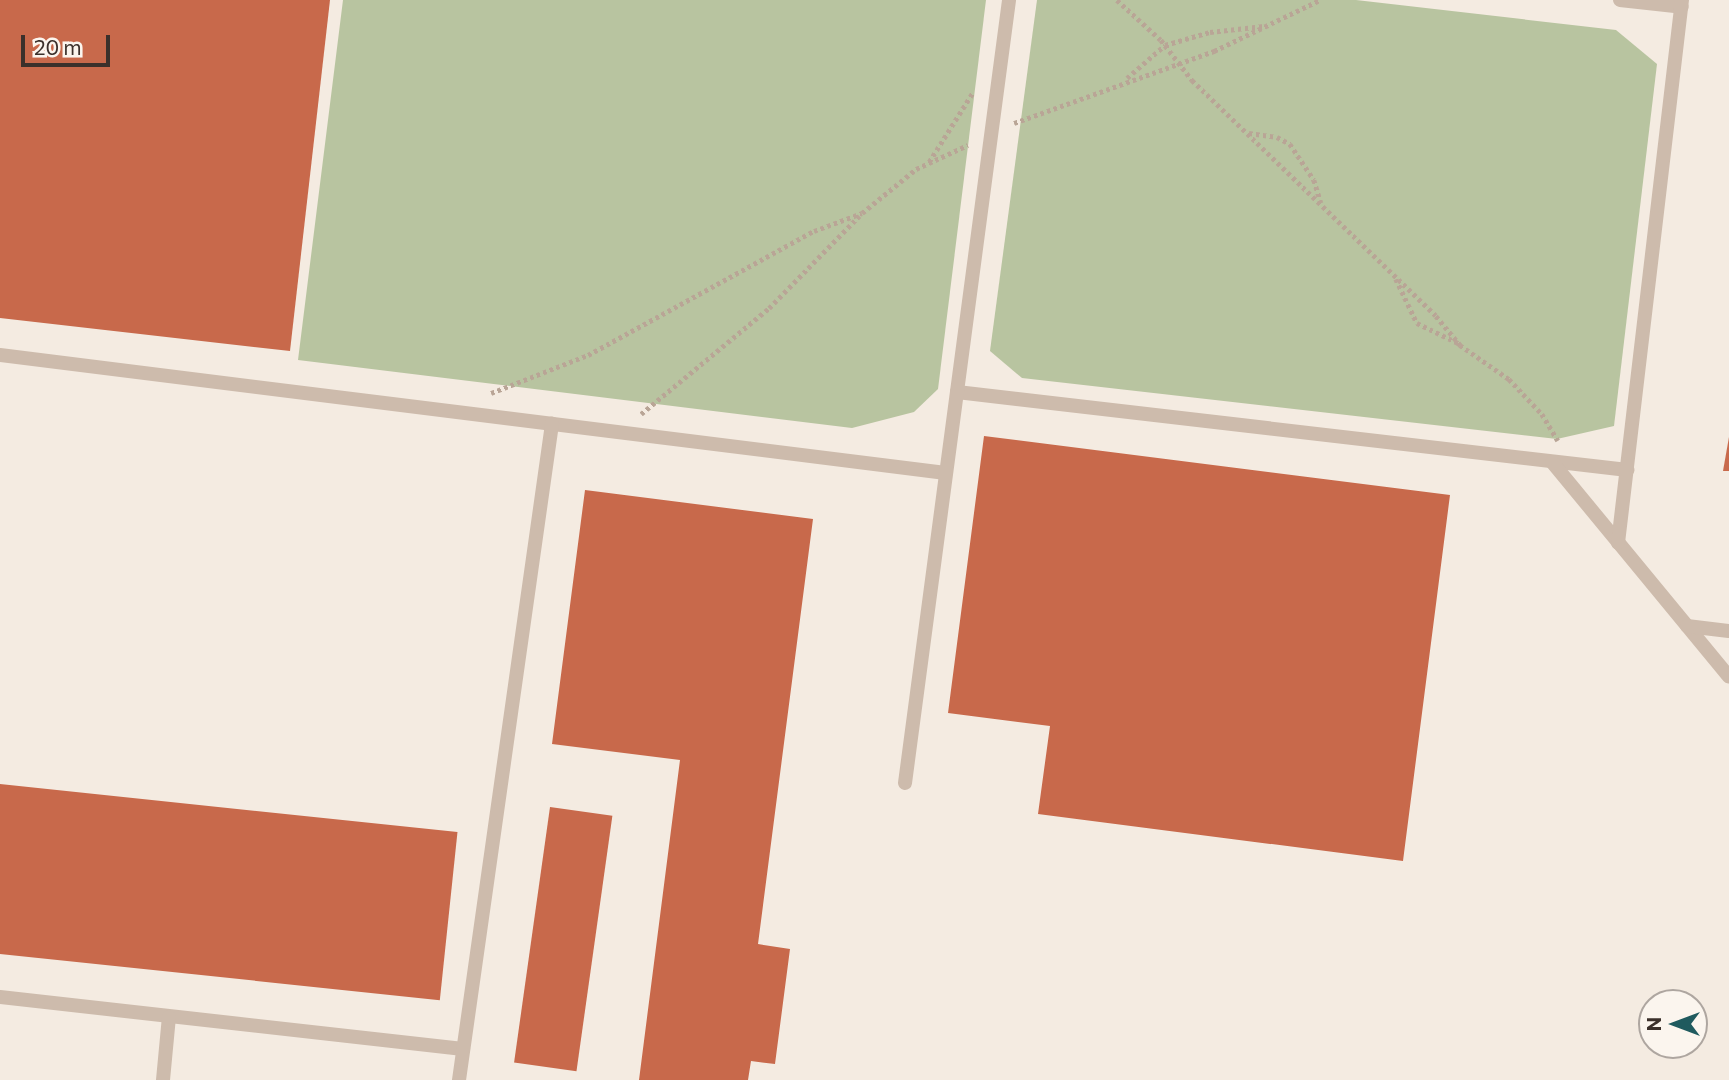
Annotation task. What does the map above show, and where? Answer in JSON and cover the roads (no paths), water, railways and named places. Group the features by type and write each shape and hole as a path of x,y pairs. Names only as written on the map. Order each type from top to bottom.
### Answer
{"lane":[{"path":"905,783 1009,0"},
{"path":"1618,542 1682,4 1620,0"},
{"path":"0,355 946,473"},
{"path":"957,391 1627,470"},
{"path":"459,1080 552,424"},
{"path":"1552,462 1729,677"},
{"path":"1687,626 1729,631"},
{"path":"0,997 463,1049"},
{"path":"163,1080 169,1017"}]}
